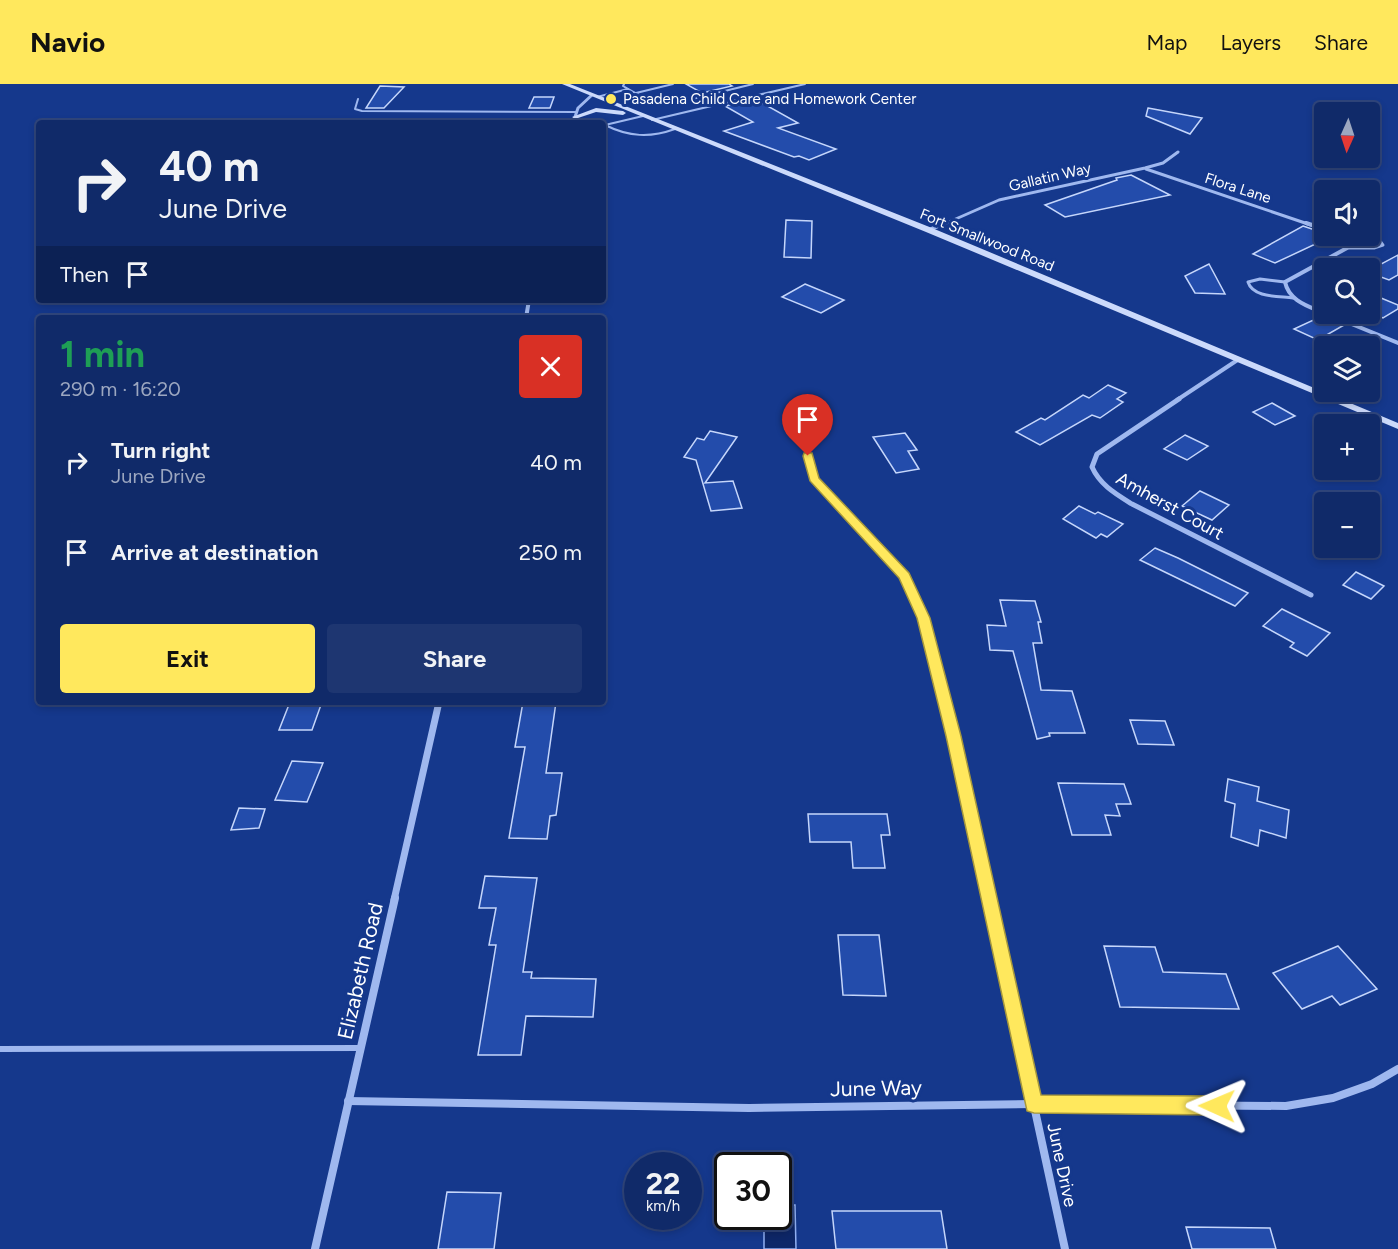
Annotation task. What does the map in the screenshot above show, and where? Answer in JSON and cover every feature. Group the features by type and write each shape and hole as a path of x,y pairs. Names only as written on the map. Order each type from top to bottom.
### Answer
{"main road":[{"name":"Fort Smallwood Road","path":"565,84 1239,358 1398,426"},
{"path":"575,117 597,110 643,116"}],"street":[{"path":"575,117 595,96"},
{"name":"Gallatin Way","path":"929,231 999,200 1163,164 1178,152"},
{"name":"Flora Lane","path":"1145,168 1314,226"},
{"path":"1314,308 1293,298 1285,288 1285,282 1347,248"},
{"path":"1352,324 1398,343"},
{"name":"Amherst Court","path":"1239,358 1097,454 1092,467 1105,486 1132,504 1311,595"},
{"name":"June Drive","path":"808,456 814,478 905,576 923,618 954,736 1065,1249"},
{"name":"Elizabeth Road","path":"315,1249 438,705"},
{"name":"June Way","path":"348,1101 749,1108 1034,1104 1286,1106 1333,1098 1372,1084 1398,1069"}],"lane":[{"path":"624,84 623,86 628,89 658,104 668,105 753,84"},
{"path":"636,93 673,84"},
{"path":"652,120 806,84"},
{"path":"595,96 628,89"},
{"path":"358,99 356,109 362,111 575,117"},
{"path":"606,125 643,116"},
{"path":"606,126 620,133 637,136 666,133 675,129"},
{"path":"1347,248 1380,246"},
{"path":"1285,282 1260,279 1248,282 1250,288 1258,293 1293,298"},
{"path":"0,1048 360,1048"}],"water":[{"path":"792,1205 795,1205 796,1249 764,1249 764,1230 792,1230"}],"building":[{"path":"686,84 729,84 732,86 702,93"},
{"path":"380,86 404,87 384,108 366,108"},
{"path":"534,97 554,97 550,108 529,108"},
{"path":"755,99 798,123 778,128 836,149 809,160 799,156 794,157 724,131 753,122 725,106"},
{"path":"1148,108 1202,118 1190,134 1146,116"},
{"path":"1131,175 1170,195 1065,217 1045,205 1117,180 1116,178"},
{"path":"786,220 812,221 811,258 784,257"},
{"path":"1303,226 1314,230 1314,245 1275,263 1253,254"},
{"path":"1398,255 1398,275 1389,280 1380,277 1380,265"},
{"path":"1209,264 1225,294 1195,293 1185,276"},
{"path":"805,284 844,300 821,313 782,297"},
{"path":"1380,299 1398,305 1398,309 1383,318 1380,317"},
{"path":"1314,320 1314,324 1344,325 1325,336 1314,336 1314,338 1294,329"},
{"path":"1108,385 1126,393 1117,399 1123,402 1100,418 1092,415 1040,445 1016,432 1041,418 1045,420 1083,395 1089,398"},
{"path":"1272,403 1295,416 1275,425 1253,412"},
{"path":"710,431 737,437 705,483 733,481 742,508 711,511 696,460 684,457 697,438 704,440"},
{"path":"905,433 917,450 908,451 919,469 896,473 873,437"},
{"path":"1185,435 1208,446 1187,460 1164,449"},
{"path":"1200,491 1229,505 1212,520 1182,506"},
{"path":"1079,506 1123,524 1107,537 1101,534 1096,538 1063,519"},
{"path":"1155,548 1248,593 1235,606 1140,560"},
{"path":"1356,572 1384,586 1371,599 1343,585"},
{"path":"1000,600 1035,601 1041,622 1038,622 1042,643 1033,643 1041,690 1072,691 1085,733 1049,733 1050,736 1037,739 1013,651 990,650 987,625 1006,626"},
{"path":"1282,609 1330,633 1307,656 1290,647 1294,643 1263,626"},
{"path":"289,705 321,705 312,730 279,730"},
{"path":"522,705 556,705 546,773 562,773 556,815 550,816 547,839 509,838 525,747 515,747"},
{"path":"1130,720 1165,721 1174,745 1138,744"},
{"path":"292,761 323,763 307,802 275,800"},
{"path":"1228,779 1259,787 1257,801 1289,810 1286,838 1260,830 1258,846 1231,837 1235,804 1225,801"},
{"path":"1058,783 1124,784 1131,804 1116,804 1120,816 1105,815 1111,835 1072,835"},
{"path":"239,808 265,809 259,828 231,830"},
{"path":"808,814 887,814 890,835 881,835 885,868 853,868 851,842 810,842"},
{"path":"485,876 537,878 523,972 532,972 531,978 596,979 593,1017 526,1016 521,1055 478,1055 496,945 489,945 496,908 479,908"},
{"path":"838,935 879,935 886,996 843,995"},
{"path":"1104,946 1155,947 1163,972 1226,974 1239,1009 1120,1007"},
{"path":"1338,946 1377,989 1340,1005 1332,996 1302,1009 1273,973"},
{"path":"447,1192 501,1193 494,1249 438,1249"},
{"path":"832,1211 941,1211 947,1249 836,1249"},
{"path":"1186,1227 1270,1228 1276,1249 1192,1249"}],"place":[{"name":"Pasadena Child Care and Homework Center","path":"611,99"}],"route":[{"path":"808,456 814,478 905,576 923,618 954,736 1034,1104 1217,1106"}]}
